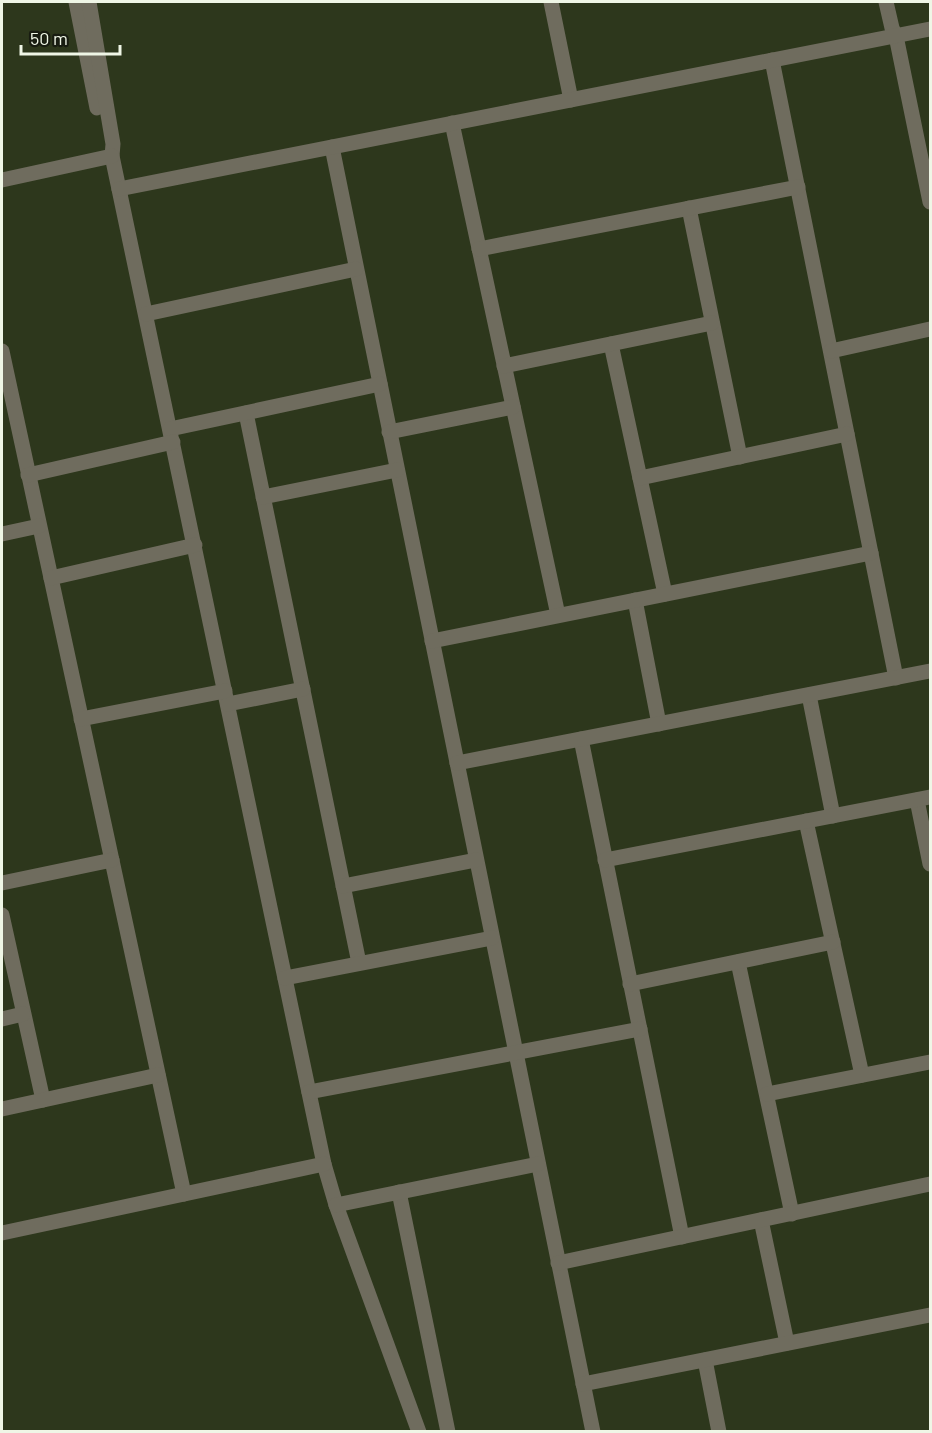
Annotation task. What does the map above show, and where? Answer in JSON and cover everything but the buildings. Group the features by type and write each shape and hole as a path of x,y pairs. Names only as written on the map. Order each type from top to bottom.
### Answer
{"street":[{"path":"76,2 104,146 112,156"},
{"path":"90,2 113,144 112,156 324,1164 336,1205 419,1431"},
{"path":"551,2 571,100"},
{"path":"886,2 891,28 896,36 924,139 930,202"},
{"path":"894,2 898,22 896,36"},
{"path":"119,189 930,29"},
{"path":"772,60 896,678"},
{"path":"452,123 558,615"},
{"path":"332,147 593,1431"},
{"path":"2,180 112,156"},
{"path":"479,249 798,187"},
{"path":"688,208 740,457"},
{"path":"146,314 356,269"},
{"path":"504,366 712,323"},
{"path":"831,351 930,329"},
{"path":"612,344 665,594"},
{"path":"2,351 184,1194"},
{"path":"28,475 172,436 246,413 380,384"},
{"path":"389,432 513,407"},
{"path":"246,413 359,963"},
{"path":"640,478 847,434"},
{"path":"263,497 397,470"},
{"path":"2,534 39,526"},
{"path":"51,578 195,545"},
{"path":"432,641 871,553"},
{"path":"635,600 659,724"},
{"path":"457,763 930,671"},
{"path":"81,719 226,697 303,689"},
{"path":"809,695 833,816"},
{"path":"580,739 682,1237"},
{"path":"605,860 924,798 930,864"},
{"path":"806,821 862,1075"},
{"path":"2,883 112,860"},
{"path":"343,886 477,860"},
{"path":"2,915 43,1100"},
{"path":"285,978 492,938"},
{"path":"630,984 833,942"},
{"path":"738,962 792,1214"},
{"path":"2,1019 23,1014"},
{"path":"309,1092 640,1029"},
{"path":"767,1094 930,1062"},
{"path":"2,1109 158,1076"},
{"path":"2,1233 324,1164"},
{"path":"336,1205 538,1164"},
{"path":"558,1263 930,1185"},
{"path":"399,1192 448,1431"},
{"path":"761,1220 787,1343"},
{"path":"583,1384 930,1315"},
{"path":"705,1360 719,1431"}]}
